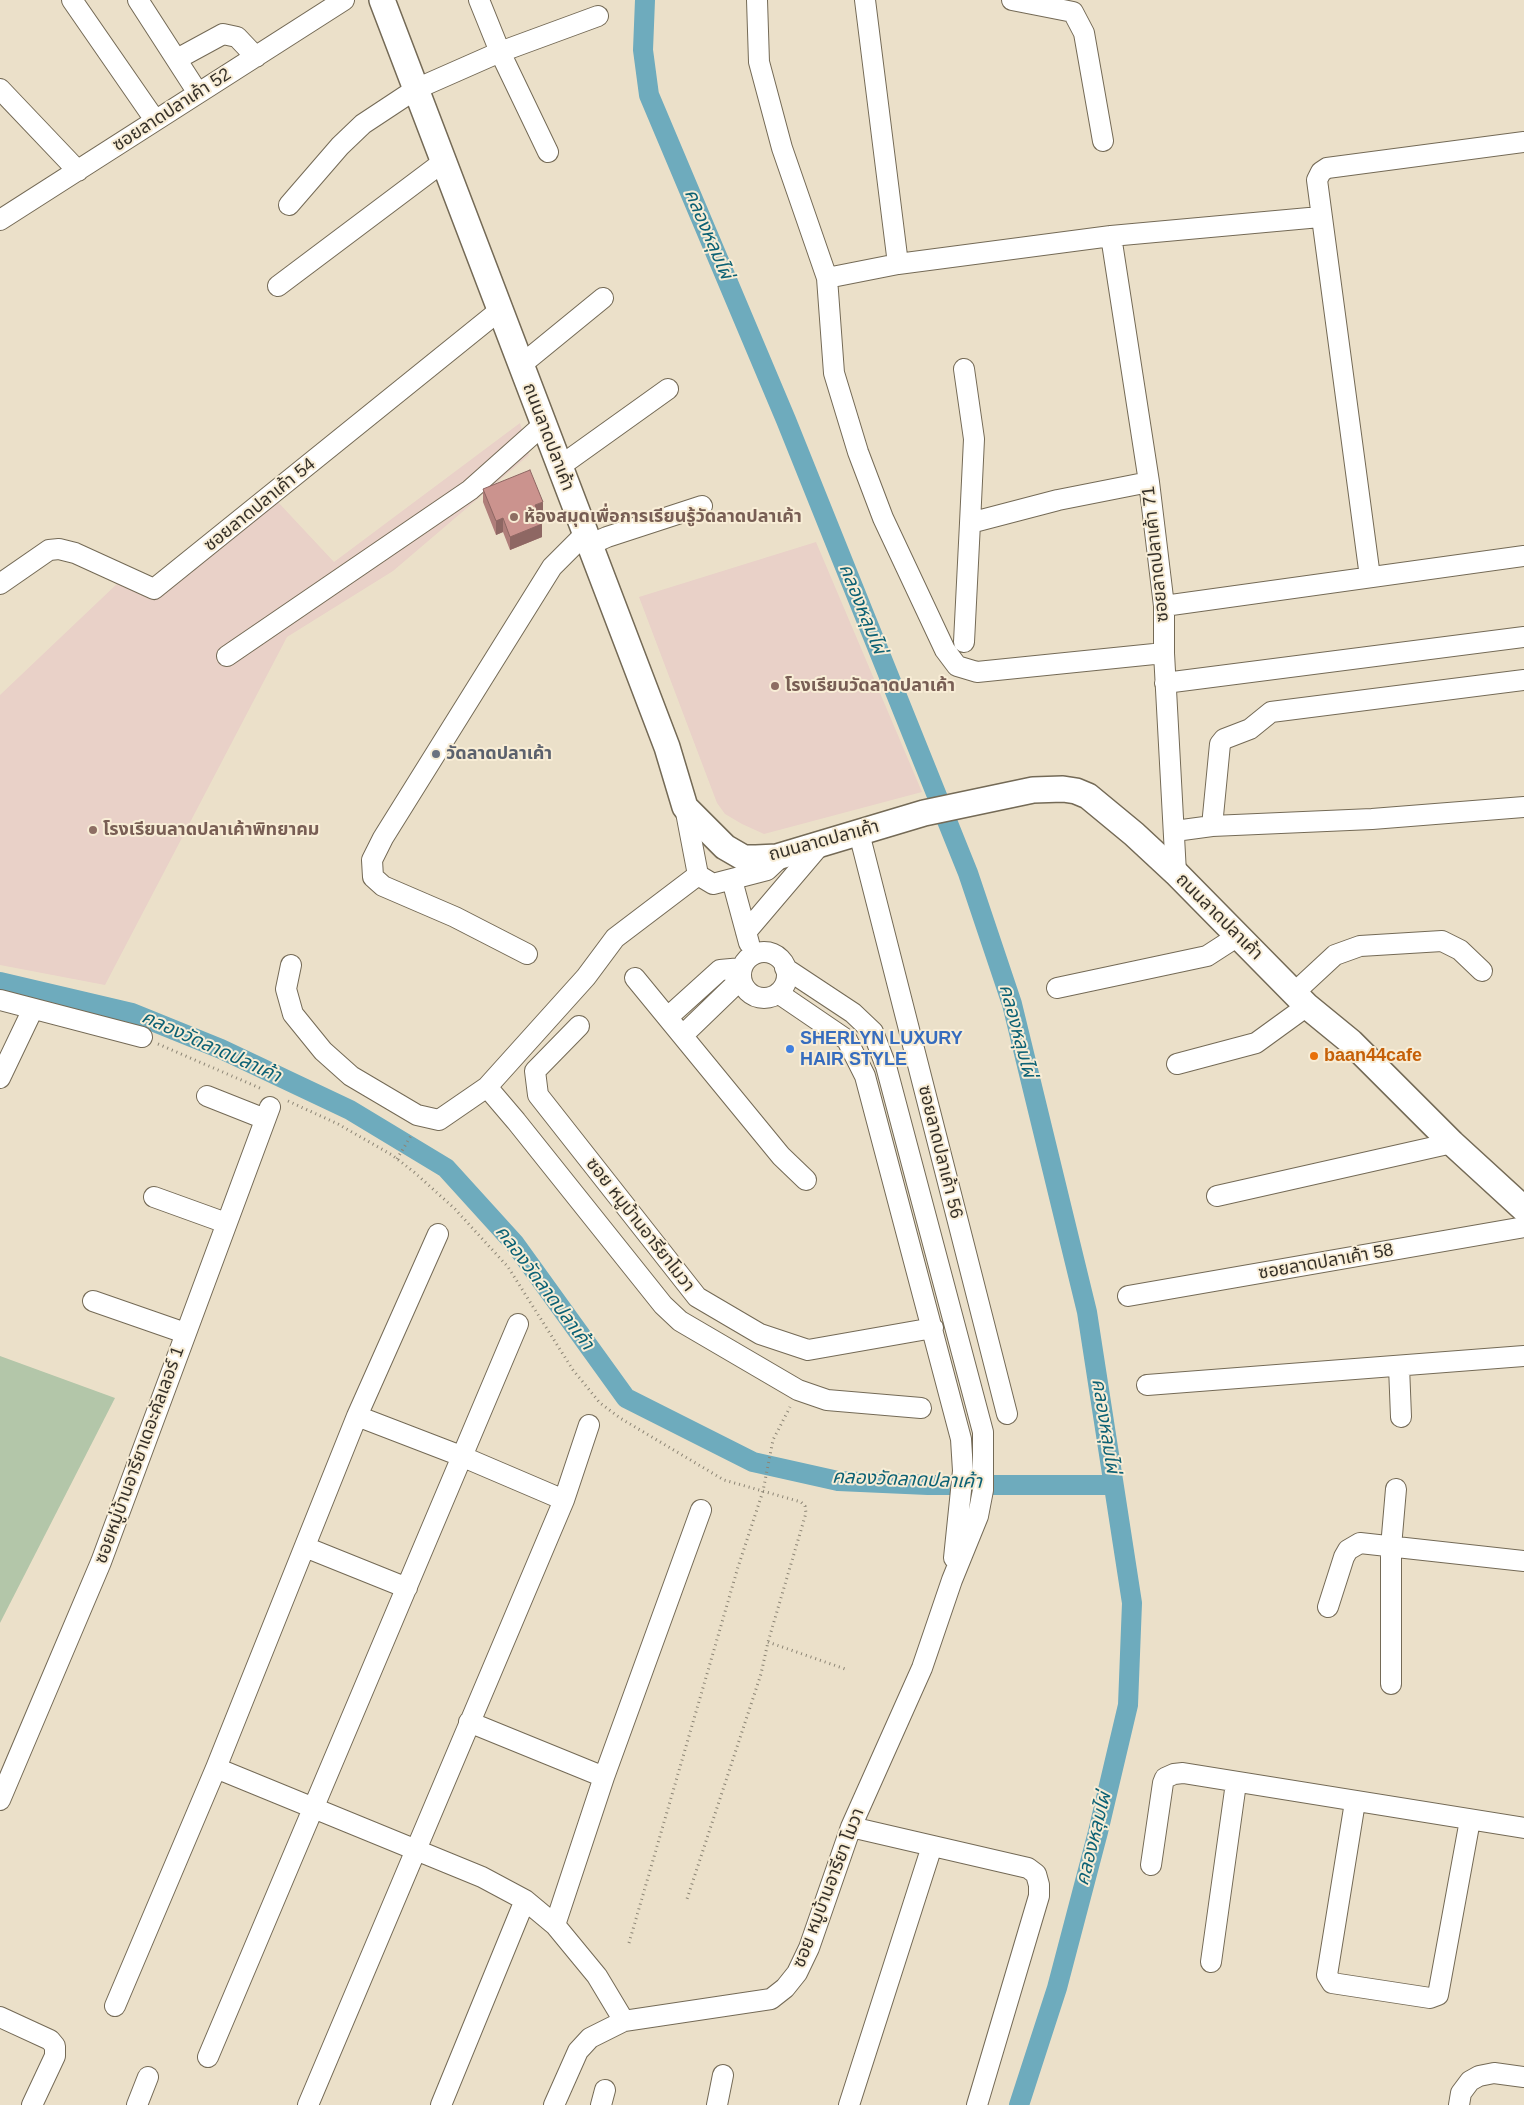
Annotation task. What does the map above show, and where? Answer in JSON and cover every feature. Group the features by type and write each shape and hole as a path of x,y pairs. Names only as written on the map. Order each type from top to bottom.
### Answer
{"main road":[{"name":"ถนนลาดปลาเค้า","path":"382,0 667,747 686,807 714,837 744,858 784,855 924,813 1033,790 1076,791 1088,796 1134,834 1176,873 1301,999 1351,1042 1452,1143 1524,1209"}],"street":[{"path":"72,0 155,120"},
{"path":"138,0 198,93"},
{"name":"ซอยลาดปลาเค้า 52","path":"0,220 344,0"},
{"path":"479,0 500,52 548,152"},
{"path":"757,0 759,62 782,148 827,278 834,373 858,452 883,518 944,650 957,666 977,672 1164,653"},
{"path":"865,0 898,264"},
{"path":"1012,0 1073,12 1084,33 1103,141"},
{"path":"289,205 340,146 363,124 416,89 500,52 598,16"},
{"path":"177,59 223,34 237,37 256,56"},
{"path":"0,90 78,171"},
{"path":"1370,577 1320,217 1317,180 1321,172 1327,168 1524,142"},
{"path":"278,286 443,162"},
{"path":"827,278 898,264 1110,236 1320,217"},
{"name":"ซอยลาดปลาเค้า 71","path":"1110,236 1149,482 1164,606 1164,653 1176,873"},
{"path":"520,365 603,298"},
{"name":"ซอยลาดปลาเค้า 54","path":"0,584 49,550 59,549 75,553 154,589 500,310"},
{"path":"964,369 974,439 964,642"},
{"path":"559,467 668,389"},
{"path":"227,656 470,490 543,425"},
{"path":"970,523 1058,500 1149,482"},
{"path":"527,954 455,917 383,886 373,877 372,860 382,838 552,567 587,540 607,536 702,506"},
{"path":"1164,606 1524,556"},
{"path":"1166,683 1524,637"},
{"path":"1212,826 1220,744 1224,740 1250,729 1271,712 1524,680"},
{"path":"686,807 698,875 713,884 767,870 784,855"},
{"path":"1175,830 1212,826 1372,819 1524,807"},
{"name":"ซอยลาดปลาเค้า 56","path":"859,833 1007,1414"},
{"path":"746,932 820,845"},
{"path":"291,965 286,989 293,1014 322,1051 351,1076 417,1115 438,1120 486,1087 586,977 615,938 698,875"},
{"path":"732,880 746,932 744,986 755,996 763,998 778,993 785,982 786,968"},
{"path":"1057,988 1207,956 1238,936"},
{"path":"1176,1064 1256,1043 1301,999 1335,955 1360,946 1442,941 1460,950 1482,971"},
{"path":"682,1035 745,967 765,952 778,957 786,968 853,1013 873,1032 886,1066 982,1432 984,1451 983,1490 968,1513"},
{"path":"668,1017 720,970 745,967"},
{"path":"635,978 781,1156 806,1180"},
{"path":"778,993 847,1040 865,1076 960,1439 962,1486 968,1513"},
{"path":"0,1000 32,1011 142,1037"},
{"path":"0,1078 32,1011"},
{"name":"ซอย หมูบ้านอารียาโมวา","path":"580,1026 535,1071 538,1095 697,1297 760,1334 808,1350 932,1328"},
{"path":"486,1087 516,1121 663,1305 680,1321 798,1390 827,1400 921,1408"},
{"path":"207,1096 271,1104"},
{"name":"ซอยหมู่บ้านอารียาเดอะคัลเลอร์ 1","path":"0,1800 101,1562 271,1104"},
{"path":"1217,1196 1452,1143"},
{"path":"154,1198 226,1222"},
{"name":"ซอยลาดปลาเค้า 58","path":"1128,1296 1524,1227"},
{"path":"115,2006 216,1768 357,1416 438,1234"},
{"path":"93,1301 185,1333"},
{"path":"208,2057 518,1324"},
{"path":"1147,1385 1524,1356"},
{"path":"1398,1366 1401,1417"},
{"path":"357,1416 461,1456 564,1500"},
{"path":"308,2105 564,1500 589,1425"},
{"path":"1391,1684 1392,1547 1396,1489"},
{"path":"554,1925 604,1777 701,1510"},
{"name":"ซอย หมูบ้านอารียา โมวา","path":"554,2105 578,2051 590,2038 624,2021 771,2000 785,1988 809,1948 851,1827 922,1668 952,1580 968,1513"},
{"path":"1328,1607 1348,1550 1360,1543 1524,1561"},
{"path":"305,1547 406,1588"},
{"path":"469,1722 604,1777"},
{"path":"216,1768 417,1850 482,1878 526,1900 554,1925 597,1976 624,2021"},
{"path":"1151,1865 1165,1778 1183,1773 1524,1828"},
{"path":"1212,1962 1236,1783"},
{"path":"1355,1802 1327,1975 1332,1983 1430,1998 1438,1995 1470,1820"},
{"path":"851,1827 1028,1868 1036,1874 1040,1886 1038,1896 977,2105"},
{"path":"849,2105 932,1846"},
{"path":"441,2105 526,1900"},
{"path":"0,2017 50,2040 55,2046 55,2056 32,2105"},
{"path":"1459,2105 1461,2093 1470,2081 1479,2076 1494,2073 1524,2077"},
{"path":"717,2105 723,2075"},
{"path":"137,2105 148,2077"}],"path":[{"path":"142,1037 271,1104 338,1124 397,1159 455,1209 508,1267 573,1370 600,1403 620,1418 724,1480 801,1502 805,1506 806,1514 768,1642 761,1674 686,1902"},
{"path":"397,1159 416,1126"},
{"path":"629,1943 738,1567 766,1479 773,1440 798,1390"},
{"path":"768,1642 848,1670"}],"shaded area":[{"name":"โรงเรียนลาดปลาเค้าพิทยาคม","path":"520,423 529,455 393,571 287,637 105,985 0,965 0,695 120,581 154,600 277,501 334,562"},
{"name":"โรงเรียนวัดลาดปลาเค้า","path":"816,542 922,792 764,834 725,814 717,803 639,597"}],"green space":[{"path":"0,1356 115,1398 0,1623"}],"building":[{"name":"ห้องสมุดเพื่อการเรียนรู้วัดลาดปลาเค้า","path":"530,470 543,502 535,505 542,524 510,537 503,518 496,521 483,489"}],"waterway":[{"name":"คลองหลุมไผ่","path":"645,0 643,50 649,95 786,420 968,873 1012,1004 1087,1312 1132,1603 1128,1705 1098,1832 1057,1988 1019,2105"},
{"name":"คลองวัดลาดปลาเค้า","path":"0,982 132,1013 221,1049 350,1110 446,1168 515,1244 626,1398 753,1462 838,1481 928,1485 1113,1485"}],"place":[{"name":"ห้องสมุดเพื่อการเรียนรู้วัดลาดปลาเค้า","path":"514,517"},
{"name":"โรงเรียนวัดลาดปลาเค้า","path":"775,686"},
{"name":"วัดลาดปลาเค้า","path":"436,754"},
{"name":"โรงเรียนลาดปลาเค้าพิทยาคม","path":"93,830"},
{"name":"SHERLYN LUXURY HAIR STYLE","path":"790,1049"},
{"name":"baan44cafe","path":"1314,1056"}]}
